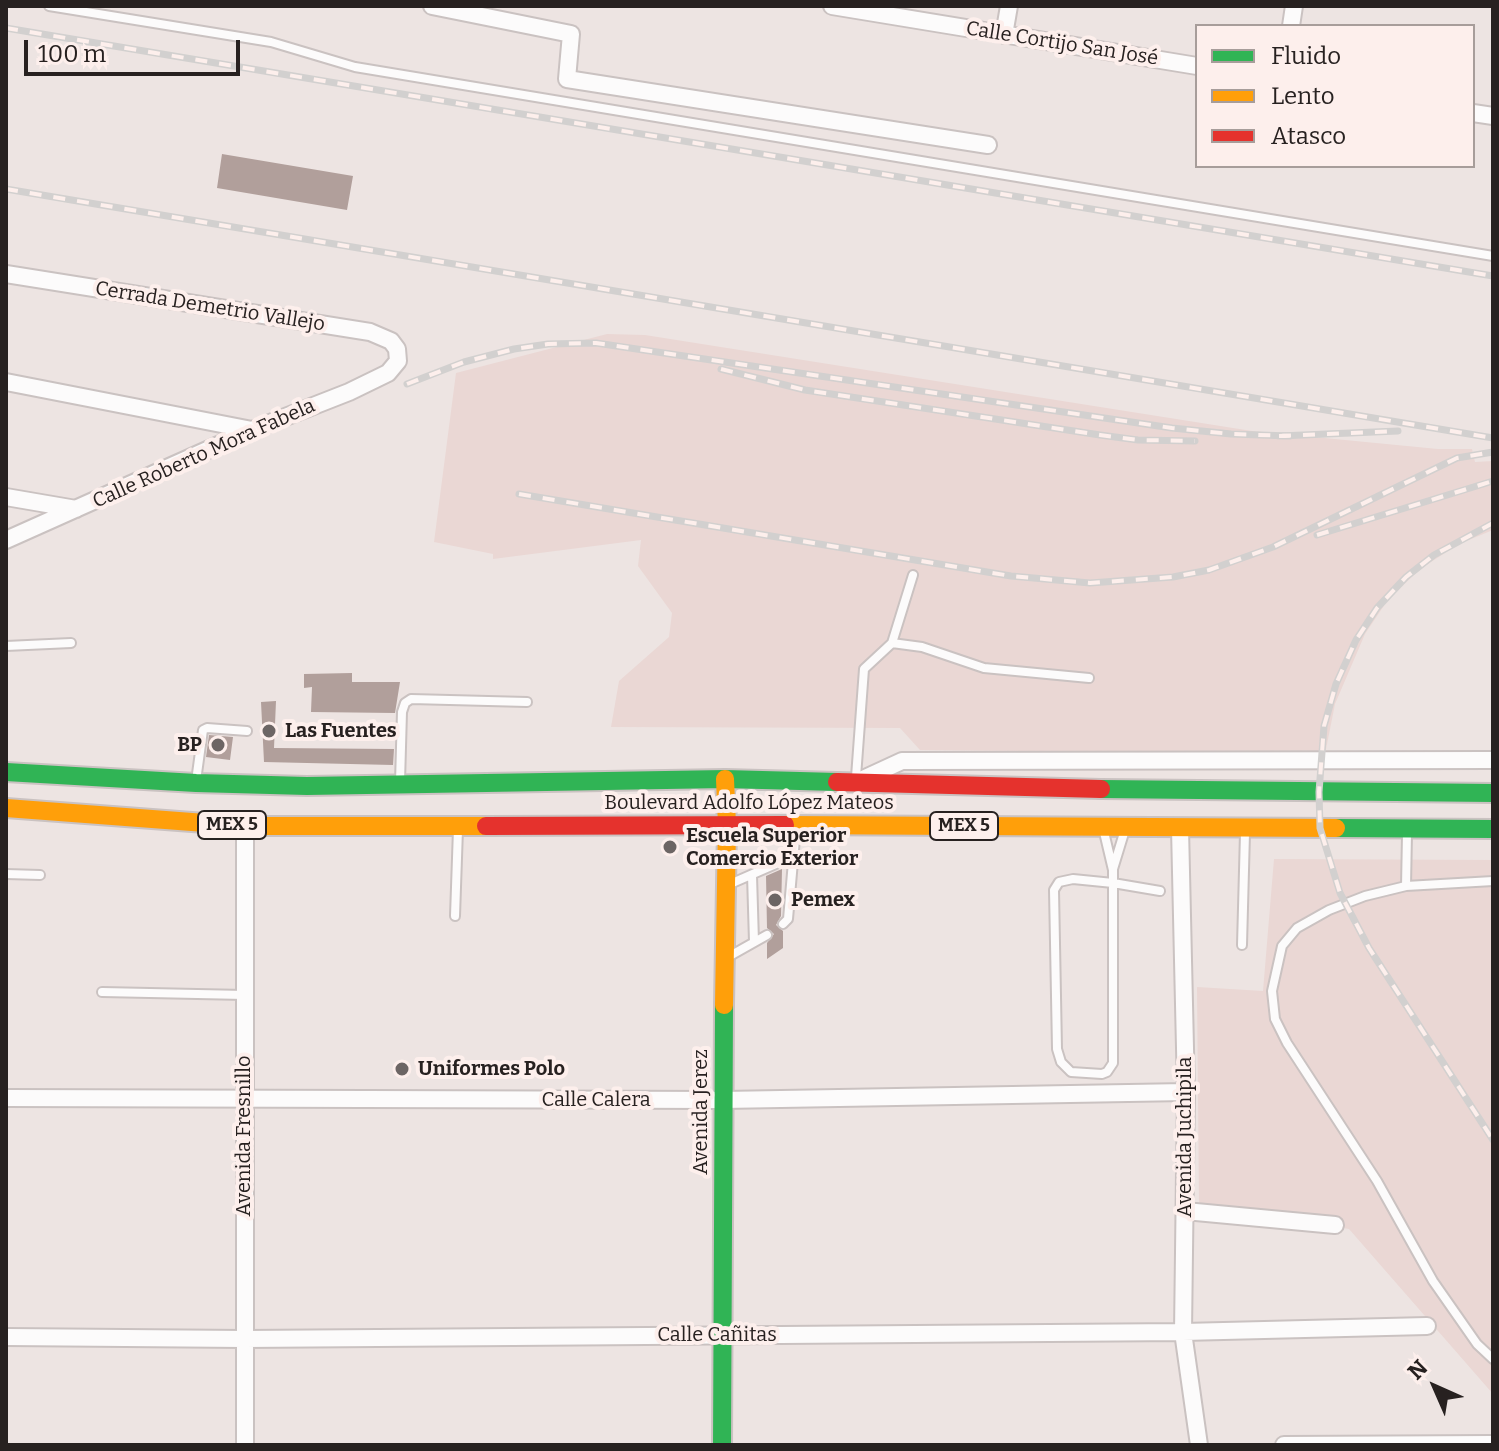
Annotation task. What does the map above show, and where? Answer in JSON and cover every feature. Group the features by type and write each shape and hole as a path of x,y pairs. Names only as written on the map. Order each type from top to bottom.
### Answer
{"main road":[{"name":"Boulevard Adolfo López Mateos","path":"6,772 196,783 400,786 725,779 1157,791 1493,793"},
{"name":"Avenida Jerez","path":"722,1445 725,779"},
{"path":"1289,791 1297,809 1290,828"},
{"path":"1351,828 1346,810 1354,791"},
{"name":"Boulevard Adolfo López Mateos","path":"6,808 245,826 1493,829"}],"street":[{"path":"432,6 571,34 567,79 988,145"},
{"name":"Calle Cortijo San José","path":"832,6 1195,66"},
{"path":"1004,35 1009,6"},
{"name":"Cerrada Demetrio Vallejo","path":"6,274 370,332 391,341 397,349 398,361"},
{"name":"Calle Roberto Mora Fabela","path":"6,540 252,430 349,392 388,373 398,361"},
{"path":"6,382 252,430"},
{"path":"6,497 77,509"},
{"path":"856,782 902,761 1493,760"},
{"name":"Avenida Fresnillo","path":"245,826 245,1445"},
{"name":"Avenida Juchipila","path":"1180,828 1186,1092 1183,1332 1199,1445"},
{"name":"Calle Calera","path":"6,1098 723,1100 1186,1092"},
{"path":"1185,1211 1335,1225"},
{"name":"Calle Cañitas","path":"6,1337 244,1339 1183,1332 1427,1326"},
{"path":"1284,1445 1493,1444"}],"lane":[{"path":"49,6 271,42 355,67 1493,256"},
{"path":"856,782 864,669 892,643 913,575"},
{"path":"6,646 71,643"},
{"path":"892,643 922,647 984,668 1089,678"},
{"path":"400,786 402,712 405,703 411,699 527,702"},
{"path":"196,783 203,730 247,731"},
{"path":"783,924 788,919 796,825"},
{"path":"455,916 458,826"},
{"path":"1102,826 1113,870 1113,883 1113,1063 1102,1074 1071,1072 1061,1062 1057,1049 1054,890 1059,882 1073,879 1113,883 1160,891"},
{"path":"1113,870 1126,826"},
{"path":"1242,945 1245,828"},
{"path":"1406,886 1408,829"},
{"path":"726,886 794,856"},
{"path":"6,874 40,875"},
{"path":"752,875 754,942"},
{"path":"1493,881 1406,886 1365,896 1329,910 1289,936 1282,946 1274,975 1273,1004 1275,1019 1287,1043 1377,1181 1433,1281 1477,1344 1493,1359"},
{"path":"724,959 767,935"},
{"path":"102,992 245,995"}],"shaded area":[{"path":"607,334 645,335 1252,431 1438,449 1472,449 1475,462 1493,461 1493,530 1459,544 1420,569 1387,601 1365,634 1335,704 1325,754 920,750 900,728 611,727 619,681 669,637 672,613 638,566 641,540 493,559 493,554 434,542 456,373"},
{"path":"1274,859 1493,860 1493,1394 1349,1229 1199,1204 1197,987 1263,991"}],"building":[{"path":"222,154 353,176 347,210 217,188"},
{"path":"352,673 352,682 400,682 395,713 311,712 312,687 304,688 304,674"},
{"path":"276,701 274,748 394,749 393,765 264,762 261,702"},
{"name":"BP","path":"209,735 233,737 230,760 206,757"},
{"name":"Pemex","path":"782,869 781,916 776,925 783,931 783,948 767,959 767,943 774,934 767,928 766,876"}],"railway":[{"path":"6,28 1493,276"},
{"path":"6,189 1493,438"},
{"path":"407,384 464,362 514,349 548,344 596,343 1172,428 1290,436"},
{"path":"721,369 805,390 1100,435 1138,440 1195,441"},
{"path":"1279,436 1398,431"},
{"path":"519,494 1011,576 1090,583 1173,577 1209,570 1273,547 1457,458 1493,452"},
{"path":"1317,535 1493,481"},
{"path":"1493,523 1434,555 1406,577 1377,608 1356,640 1336,684 1324,726 1319,792 1320,828 1340,893 1369,948 1493,1140"}],"traffic: fast":[{"path":"6,772 307,786 725,779 837,782"},
{"path":"1101,789 1493,793"},
{"path":"1336,828 1493,829"},
{"path":"722,1445 724,1005"}],"traffic: slow":[{"path":"724,1005 725,779"},
{"path":"6,808 245,826 486,826"},
{"path":"785,825 1336,828"}],"traffic: jam":[{"path":"837,782 1101,789"},
{"path":"486,826 785,825"}],"place":[{"name":"Las Fuentes","path":"269,731"},
{"name":"BP","path":"218,745"},
{"name":"Escuela Superior Comercio Exterior","path":"670,847"},
{"name":"Pemex","path":"775,900"},
{"name":"Uniformes Polo","path":"402,1069"}]}
